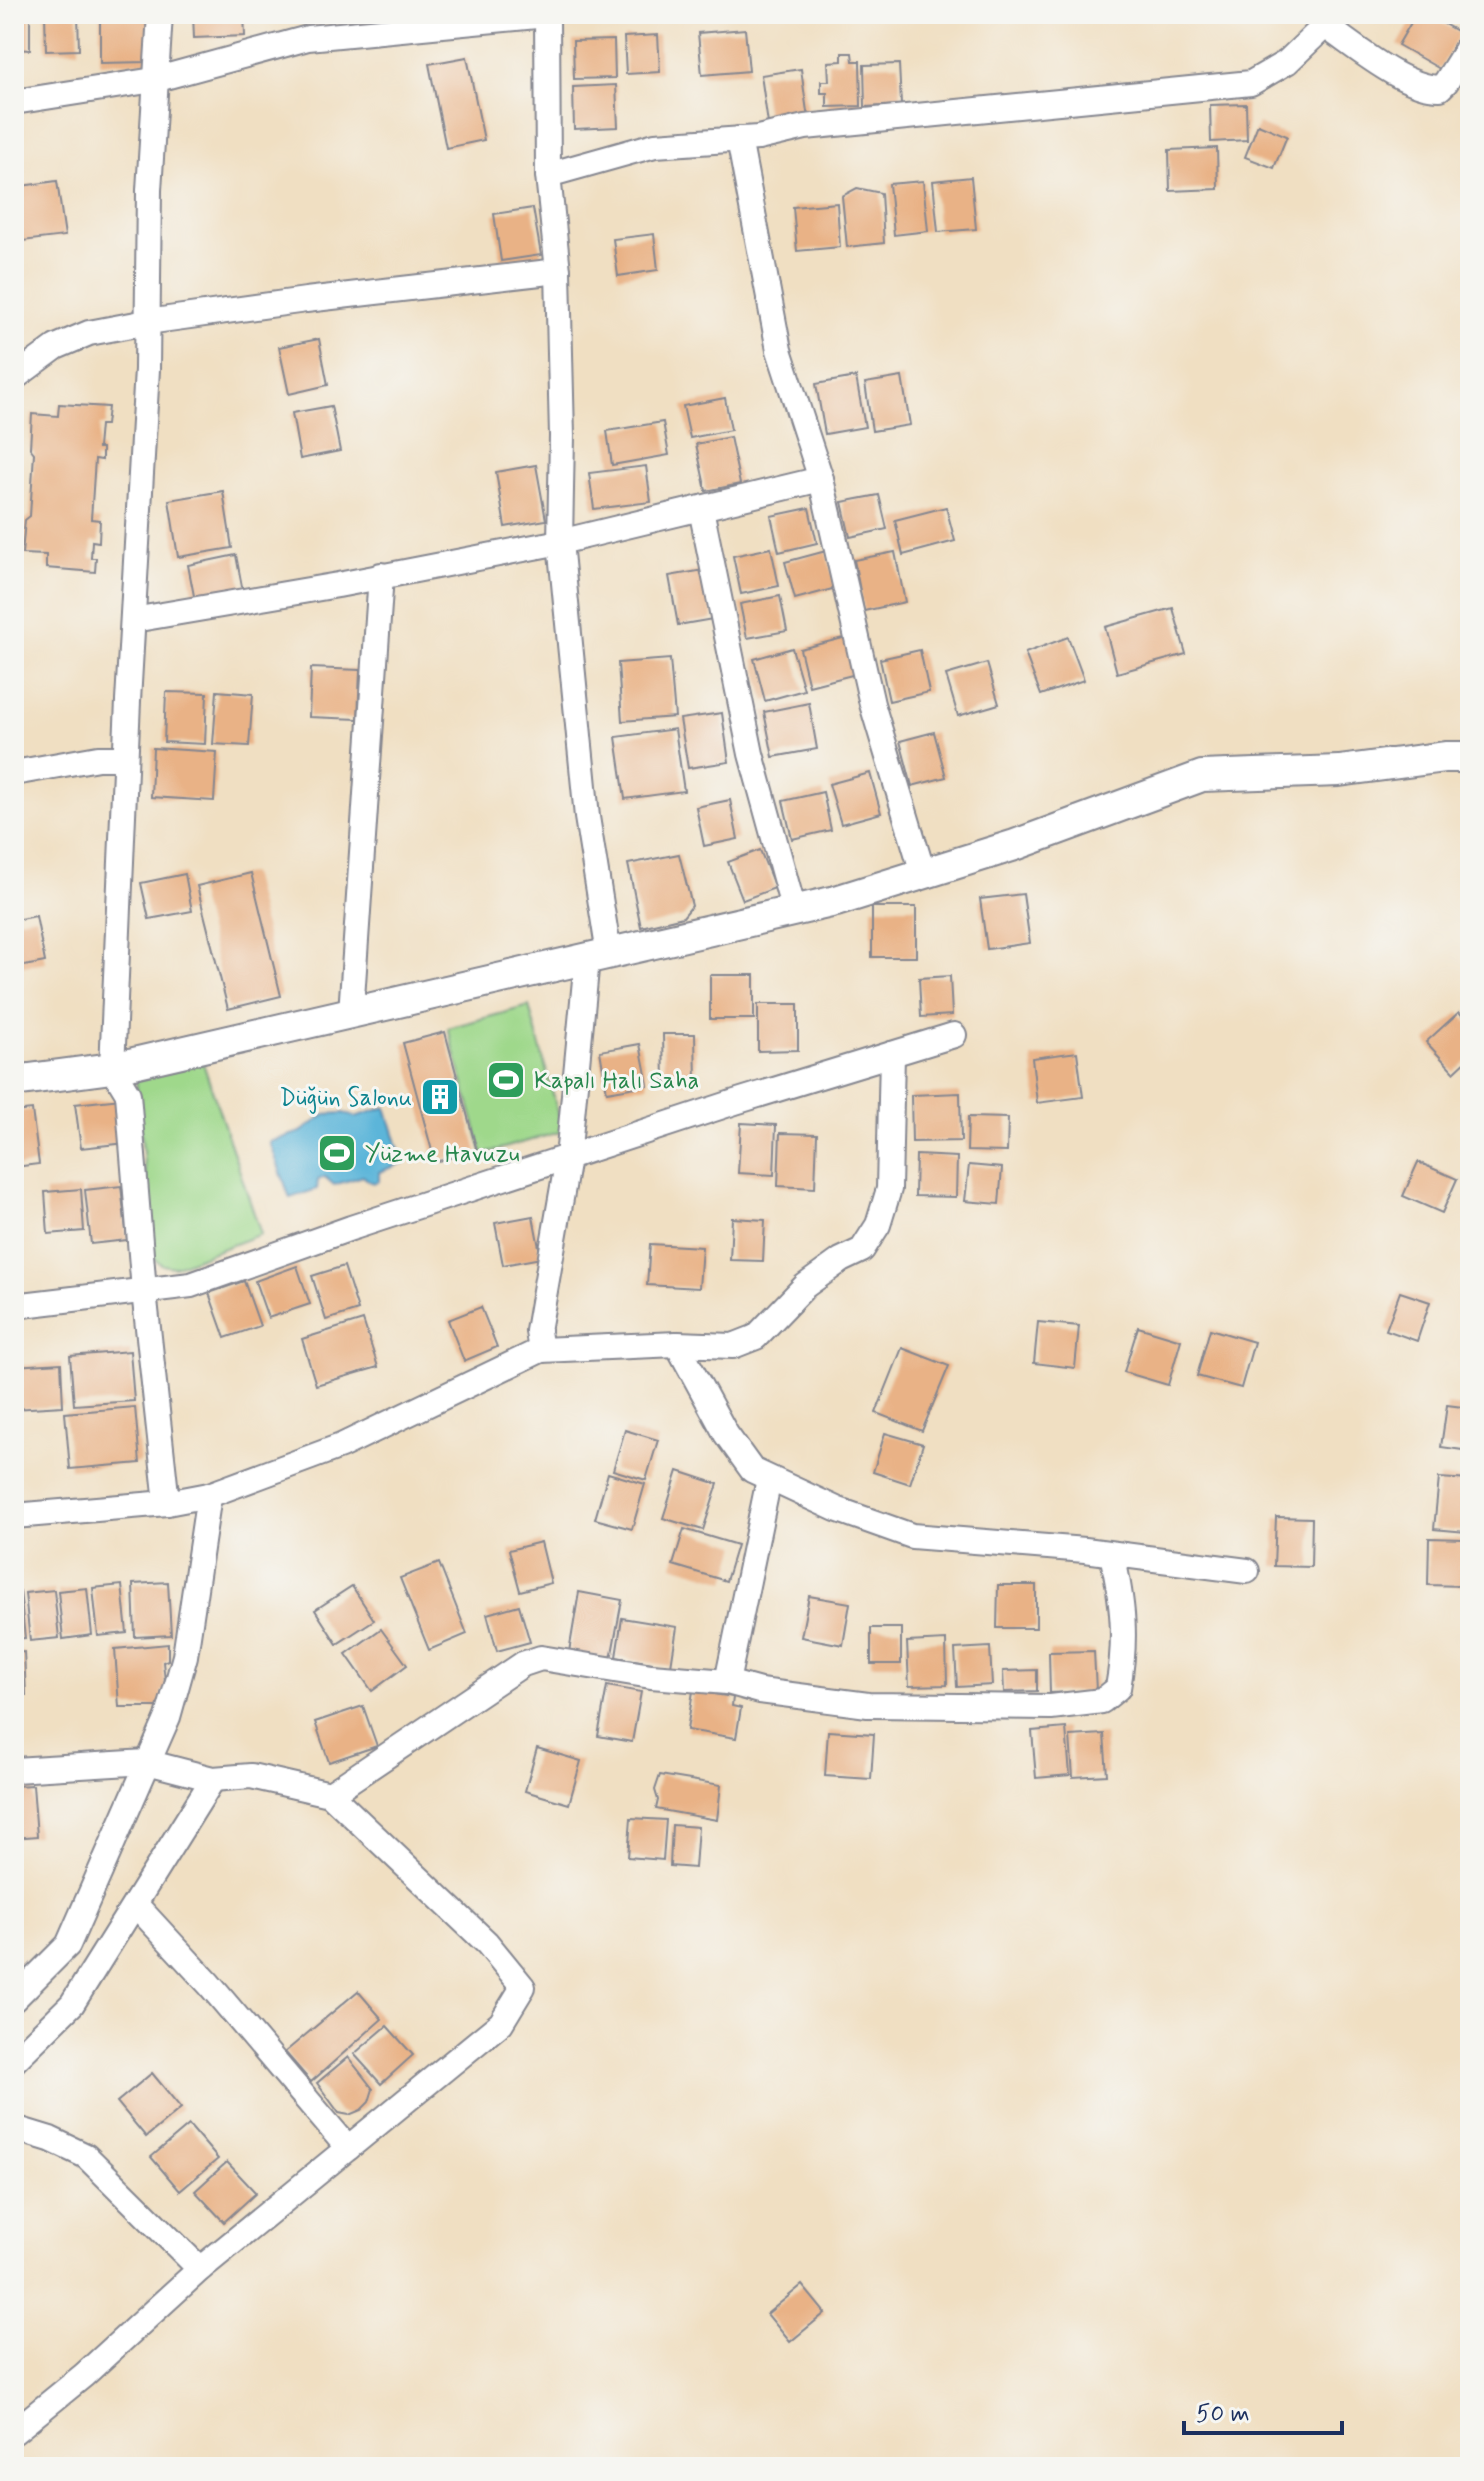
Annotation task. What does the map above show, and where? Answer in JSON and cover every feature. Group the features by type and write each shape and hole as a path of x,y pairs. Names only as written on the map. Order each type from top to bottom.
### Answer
{"street":[{"path":"160,14 149,190 147,369 125,758 112,1068 128,1094 144,1291 167,1503"},
{"path":"14,102 154,80 308,38 547,15 548,175 558,271 562,436 560,542 598,956 538,1331 541,1350"},
{"path":"548,175 655,145 758,138 805,127 1251,83 1287,62 1331,20 1404,79 1432,88 1440,88 1446,82 1470,44"},
{"path":"739,139 779,350 821,479 872,704 923,873"},
{"path":"14,378 56,347 89,333 306,300 558,271"},
{"path":"133,620 338,585 560,542 821,479"},
{"path":"701,509 751,754 794,911"},
{"path":"351,1013 381,575"},
{"path":"14,1081 112,1068 836,901 1015,845 1202,776 1339,771 1445,757 1470,757"},
{"path":"14,773 98,758 125,758"},
{"path":"14,1306 191,1285 351,1228 735,1102 954,1035"},
{"path":"14,1516 167,1503 209,1495 341,1446 541,1350 677,1344 733,1346 756,1337 805,1286 841,1260 862,1250 878,1225 889,1189 892,1054"},
{"path":"677,1344 726,1434 752,1470 836,1509 912,1536 1112,1554 1247,1571"},
{"path":"727,1682 769,1479"},
{"path":"14,1999 68,1945 168,1717 185,1656 209,1495"},
{"path":"330,1794 523,1664 541,1658 651,1676 727,1682 760,1691 868,1705 1051,1707 1102,1701 1118,1688 1124,1657 1123,1606 1112,1554"},
{"path":"14,1770 147,1762 213,1779 251,1776 330,1794 487,1943 523,1987 501,2023 200,2269 84,2375 14,2432"},
{"path":"14,2061 72,2004 213,1779"},
{"path":"135,1904 209,1984 348,2148"},
{"path":"14,2128 50,2139 86,2156 200,2269"}],"green space":[{"name":"Kapalı Halı Saha","path":"529,1006 563,1131 483,1154 448,1028"},
{"path":"203,1063 261,1234 174,1267 163,1265 153,1258 136,1079"}],"water":[{"name":"Yüzme Havuzu","path":"386,1107 403,1163 379,1172 379,1181 376,1182 370,1182 363,1176 334,1185 325,1177 318,1180 317,1189 290,1198 270,1142 301,1132 326,1114 344,1113 355,1117"}],"building":[{"path":"14,14 30,14 30,50 14,49"},
{"path":"45,14 78,14 79,50 46,51"},
{"path":"100,14 149,14 149,62 100,63"},
{"path":"193,14 244,14 245,36 194,38"},
{"path":"1416,14 1426,14 1460,33 1440,69 1398,45"},
{"path":"745,29 749,71 702,75 698,33"},
{"path":"658,35 660,72 626,74 624,37"},
{"path":"614,40 615,78 574,79 573,41"},
{"path":"842,53 852,53 853,61 860,61 861,106 827,107 827,93 821,93 821,81 829,81 828,62 842,61"},
{"path":"467,57 484,140 446,148 429,64"},
{"path":"899,64 901,105 865,107 864,65"},
{"path":"801,69 808,119 768,124 761,75"},
{"path":"616,85 618,127 574,129 573,87"},
{"path":"1246,104 1247,140 1211,142 1210,105"},
{"path":"1258,124 1287,136 1274,168 1245,157"},
{"path":"1217,148 1218,189 1170,191 1169,150"},
{"path":"971,177 976,229 938,232 933,181"},
{"path":"57,181 65,236 14,242 14,187"},
{"path":"923,181 928,231 894,235 889,184"},
{"path":"857,188 881,193 884,243 847,247 842,196"},
{"path":"837,203 840,247 797,251 793,207"},
{"path":"533,208 541,255 501,261 494,214"},
{"path":"654,234 658,270 618,276 613,239"},
{"path":"319,339 328,385 289,394 279,347"},
{"path":"856,377 865,427 825,434 816,384"},
{"path":"902,377 910,425 872,431 865,383"},
{"path":"725,398 731,430 690,438 683,406"},
{"path":"59,404 108,407 106,425 100,425 98,448 102,448 102,460 95,459 91,519 100,520 99,542 92,541 91,558 96,558 95,572 46,568 46,555 22,554 25,520 30,516 34,453 30,448 32,414 58,416"},
{"path":"331,406 340,451 300,459 292,413"},
{"path":"663,422 669,455 612,465 607,431"},
{"path":"730,437 740,484 706,491 696,444"},
{"path":"536,465 546,520 505,527 496,472"},
{"path":"646,466 651,502 594,509 589,473"},
{"path":"223,491 232,548 178,557 169,500"},
{"path":"879,495 887,529 850,537 842,502"},
{"path":"946,507 955,541 903,555 895,520"},
{"path":"809,508 817,543 779,552 771,516"},
{"path":"771,548 779,586 741,594 733,556"},
{"path":"826,551 836,588 795,599 785,562"},
{"path":"895,552 905,602 864,611 854,560"},
{"path":"236,555 243,592 195,601 188,565"},
{"path":"704,570 713,619 678,625 669,576"},
{"path":"780,596 787,631 747,638 740,604"},
{"path":"1173,608 1186,654 1117,673 1105,627"},
{"path":"847,637 856,674 809,686 800,649"},
{"path":"1068,637 1084,680 1041,695 1025,653"},
{"path":"792,648 804,690 765,701 754,659"},
{"path":"920,650 929,692 889,701 880,659"},
{"path":"670,659 675,717 622,721 618,663"},
{"path":"987,663 999,704 958,716 946,675"},
{"path":"311,668 360,670 358,719 309,717"},
{"path":"217,691 253,694 249,746 213,744"},
{"path":"166,692 207,693 205,744 164,742"},
{"path":"809,703 817,749 773,757 764,712"},
{"path":"722,713 729,762 688,768 680,719"},
{"path":"675,729 684,791 625,799 616,737"},
{"path":"934,732 946,777 912,786 900,741"},
{"path":"153,748 217,752 214,801 151,797"},
{"path":"870,773 881,813 841,824 829,784"},
{"path":"823,792 831,830 792,839 783,801"},
{"path":"730,800 738,839 704,846 696,807"},
{"path":"760,850 775,888 743,900 728,862"},
{"path":"679,854 692,906 683,917 641,927 628,864"},
{"path":"251,873 281,996 228,1009 197,886"},
{"path":"185,874 192,911 149,919 141,883"},
{"path":"1023,894 1030,943 987,949 980,899"},
{"path":"872,907 916,907 916,957 872,957"},
{"path":"36,916 45,962 14,968 14,920"},
{"path":"710,975 754,975 754,1019 710,1019"},
{"path":"950,976 952,1015 921,1017 919,978"},
{"path":"758,1004 798,1004 798,1050 758,1051"},
{"path":"1459,1012 1470,1024 1470,1057 1454,1072 1426,1042"},
{"name":"Düğün Salonu","path":"445,1032 477,1151 435,1162 403,1043"},
{"path":"663,1034 695,1034 696,1082 664,1082"},
{"path":"640,1044 648,1085 607,1092 600,1051"},
{"path":"1077,1052 1083,1097 1037,1103 1032,1058"},
{"path":"960,1093 961,1141 912,1142 911,1095"},
{"path":"121,1099 126,1143 81,1148 75,1104"},
{"path":"32,1110 39,1164 14,1167 14,1112"},
{"path":"968,1117 1008,1118 1007,1152 967,1151"},
{"path":"741,1123 776,1125 774,1175 738,1173"},
{"path":"780,1133 817,1134 815,1188 778,1186"},
{"path":"916,1155 957,1157 956,1197 915,1196"},
{"path":"1418,1162 1457,1179 1442,1213 1403,1196"},
{"path":"969,1165 1002,1168 999,1204 965,1201"},
{"path":"121,1186 127,1240 91,1244 85,1190"},
{"path":"81,1189 84,1231 48,1234 45,1192"},
{"path":"533,1216 541,1258 503,1265 495,1223"},
{"path":"732,1218 765,1220 763,1261 730,1260"},
{"path":"650,1244 702,1247 699,1288 647,1285"},
{"path":"297,1266 310,1304 268,1318 255,1281"},
{"path":"344,1266 358,1310 326,1320 312,1276"},
{"path":"244,1281 260,1326 225,1338 209,1293"},
{"path":"1400,1292 1430,1302 1417,1341 1386,1330"},
{"path":"481,1307 497,1347 464,1361 448,1320"},
{"path":"363,1320 378,1367 316,1385 302,1339"},
{"path":"1038,1322 1079,1326 1075,1368 1034,1363"},
{"path":"1138,1327 1181,1340 1168,1385 1124,1372"},
{"path":"1210,1329 1254,1342 1241,1388 1197,1376"},
{"path":"902,1348 949,1366 922,1431 876,1413"},
{"path":"130,1351 134,1401 74,1405 70,1356"},
{"path":"61,1363 63,1406 14,1409 14,1366"},
{"path":"1447,1405 1470,1408 1470,1451 1441,1447"},
{"path":"135,1407 140,1463 70,1469 65,1413"},
{"path":"625,1430 658,1440 646,1480 613,1470"},
{"path":"885,1433 923,1444 910,1484 873,1472"},
{"path":"678,1471 718,1484 703,1530 663,1518"},
{"path":"608,1473 645,1484 632,1529 595,1519"},
{"path":"1439,1478 1470,1480 1466,1532 1434,1529"},
{"path":"1276,1517 1312,1518 1311,1567 1274,1566"},
{"path":"684,1529 737,1545 726,1581 673,1565"},
{"path":"1429,1538 1464,1539 1463,1586 1428,1585"},
{"path":"541,1542 551,1583 520,1591 509,1550"},
{"path":"439,1563 467,1634 429,1650 400,1578"},
{"path":"168,1582 171,1635 135,1637 133,1584"},
{"path":"122,1585 127,1633 98,1636 93,1588"},
{"path":"998,1585 1036,1585 1036,1628 997,1628"},
{"path":"352,1586 374,1620 337,1644 315,1610"},
{"path":"87,1588 92,1635 63,1639 58,1591"},
{"path":"54,1590 59,1638 30,1641 25,1593"},
{"path":"14,1591 20,1591 25,1638 14,1639"},
{"path":"579,1592 622,1600 611,1659 569,1652"},
{"path":"809,1596 850,1603 843,1645 801,1637"},
{"path":"519,1605 530,1642 497,1651 487,1614"},
{"path":"622,1618 677,1627 671,1666 616,1657"},
{"path":"871,1628 901,1628 901,1664 871,1664"},
{"path":"381,1629 407,1665 372,1691 346,1654"},
{"path":"946,1640 947,1685 909,1686 907,1642"},
{"path":"168,1644 168,1660 163,1662 166,1690 162,1691 161,1707 119,1707 115,1649"},
{"path":"990,1647 992,1685 957,1687 955,1649"},
{"path":"1094,1651 1096,1691 1050,1693 1049,1652"},
{"path":"24,1652 26,1695 14,1696 14,1653"},
{"path":"1037,1670 1037,1691 1004,1692 1003,1671"},
{"path":"607,1686 641,1692 632,1742 598,1736"},
{"path":"693,1691 733,1697 732,1706 741,1708 736,1738 687,1730"},
{"path":"363,1706 377,1746 329,1762 315,1722"},
{"path":"1066,1728 1070,1775 1036,1778 1032,1731"},
{"path":"828,1731 874,1734 871,1779 825,1776"},
{"path":"1104,1734 1107,1775 1073,1777 1070,1736"},
{"path":"537,1748 581,1761 569,1804 525,1791"},
{"path":"660,1775 721,1785 717,1820 656,1809 658,1800 655,1790"},
{"path":"33,1785 37,1836 14,1838 14,1786"},
{"path":"631,1818 666,1820 663,1860 628,1857"},
{"path":"672,1825 698,1827 695,1868 670,1866"},
{"path":"358,1991 382,2019 311,2082 285,2052"},
{"path":"387,2026 413,2055 381,2084 354,2054"},
{"path":"348,2057 373,2089 369,2102 349,2115 339,2113 317,2083"},
{"path":"152,2073 181,2108 146,2137 117,2102"},
{"path":"189,2125 218,2159 180,2191 151,2157"},
{"path":"227,2162 256,2193 224,2222 195,2191"},
{"path":"802,2285 825,2313 790,2342 767,2314"}],"place":[{"name":"Kapalı Halı Saha","path":"506,1080"},
{"name":"Düğün Salonu","path":"440,1097"},
{"name":"Yüzme Havuzu","path":"337,1153"}]}
